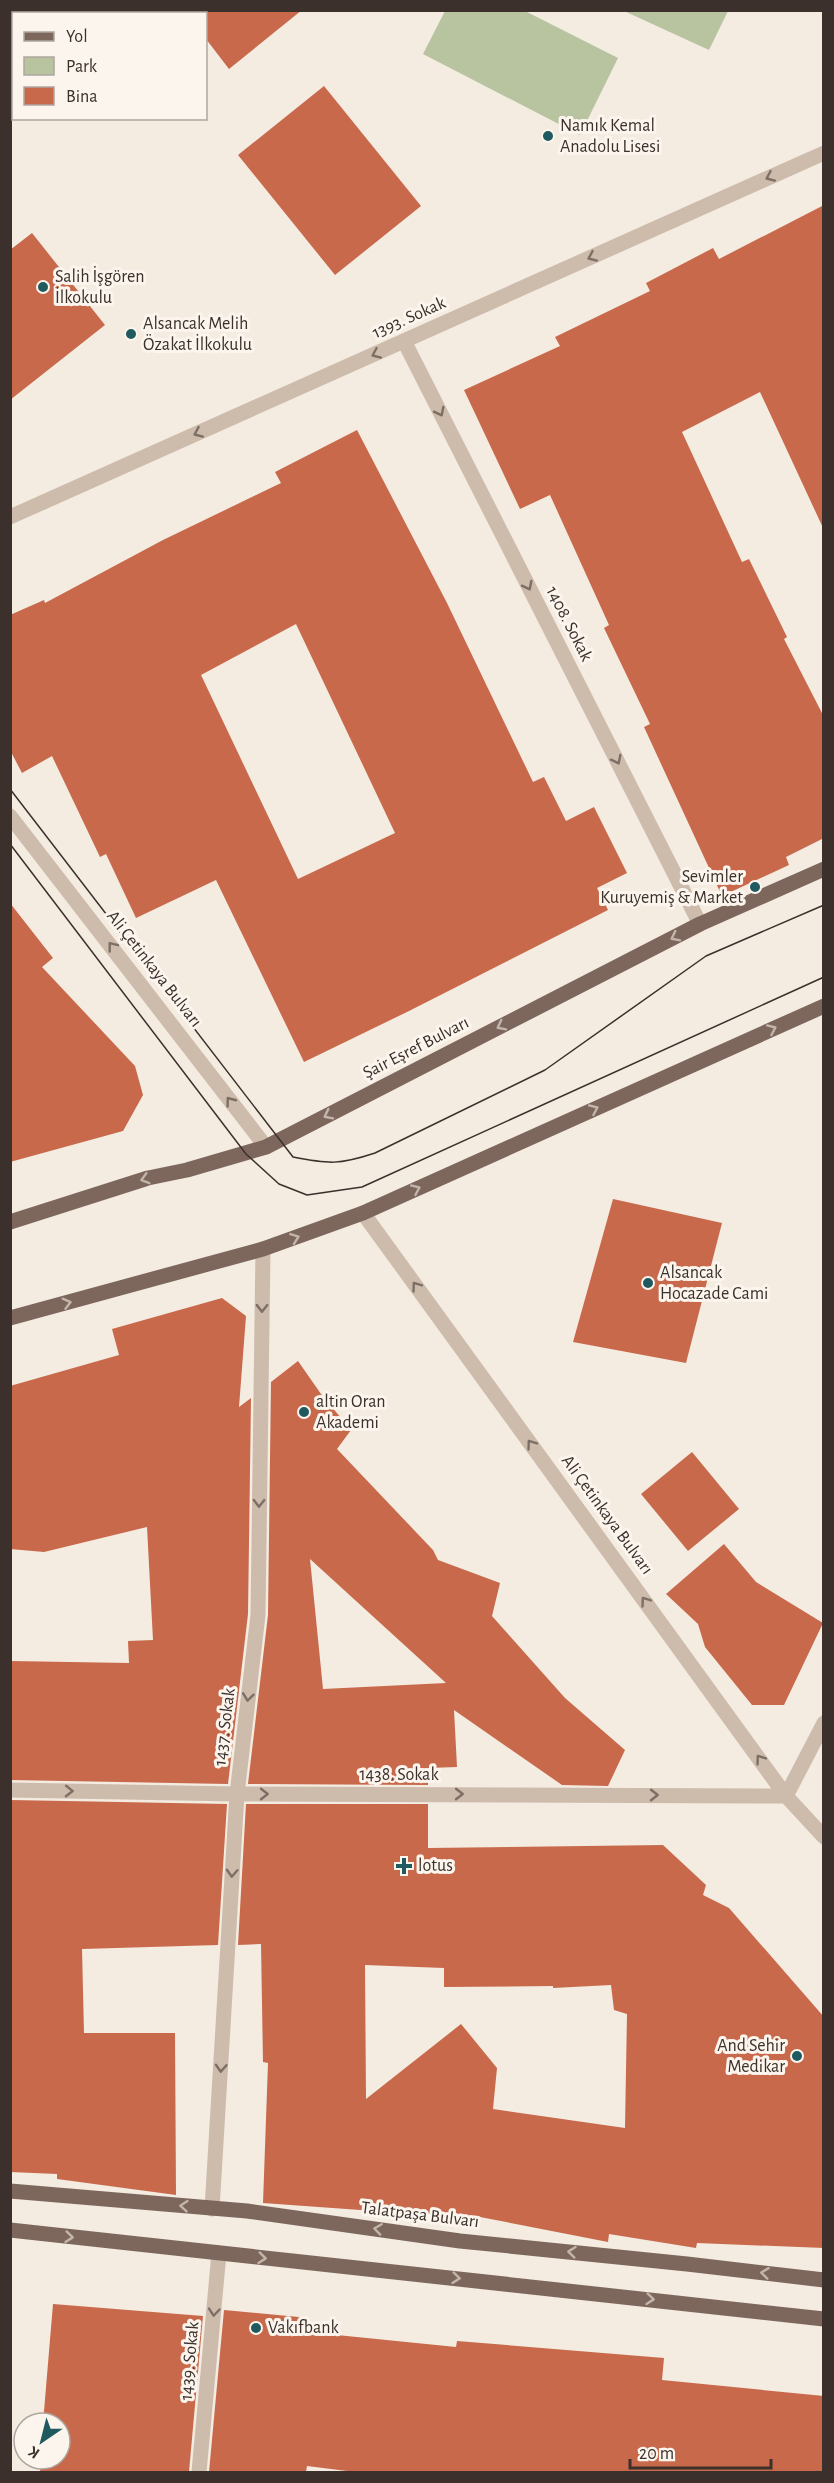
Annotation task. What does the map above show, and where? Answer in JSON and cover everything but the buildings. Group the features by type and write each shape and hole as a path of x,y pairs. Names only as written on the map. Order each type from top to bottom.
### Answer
{"main road":[{"name":"Şair Eşref Bulvarı","path":"10,1222 148,1178 187,1170 266,1147 700,924 824,869"},
{"path":"10,1318 263,1249 363,1213 824,1006"},
{"name":"Talatpaşa Bulvarı","path":"10,2191 213,2208 460,2241 824,2280"},
{"path":"10,2230 824,2319"}],"street":[{"name":"1393. Sokak","path":"10,517 824,153"},
{"name":"1408. Sokak","path":"404,341 700,924"},
{"name":"Ali Çetinkaya Bulvarı","path":"10,816 266,1147"},
{"name":"Ali Çetinkaya Bulvarı","path":"363,1213 786,1796 824,1837"},
{"name":"1437. Sokak","path":"213,2208 237,1794 258,1615 263,1249"},
{"path":"786,1796 824,1723"},
{"name":"1438. Sokak","path":"10,1790 237,1794 786,1796"},
{"name":"1439. Sokak","path":"198,2472 219,2253"}],"green space":[{"path":"728,10 709,50 624,11"},
{"path":"445,11 525,11 618,58 580,135 423,54"}],"tram line":[{"path":"10,789 293,1157 316,1161 352,1160 375,1153 545,1070 706,956 824,905"},
{"path":"10,844 246,1154 279,1184 307,1195 362,1187 824,977"}],"place":[{"name":"Namık Kemal Anadolu Lisesi","path":"548,136"},
{"name":"Salih İşgören İlkokulu","path":"43,287"},
{"name":"Alsancak Melih Özakat İlkokulu","path":"131,334"},
{"name":"Sevimler Kuruyemiş & Market","path":"755,887"},
{"name":"Alsancak Hocazade Cami","path":"648,1283"},
{"name":"altin Oran Akademi","path":"304,1412"},
{"name":"lotus","path":"404,1866"},
{"name":"And Sehir Medikar","path":"797,2056"},
{"name":"Vakıfbank","path":"256,2328"}]}
